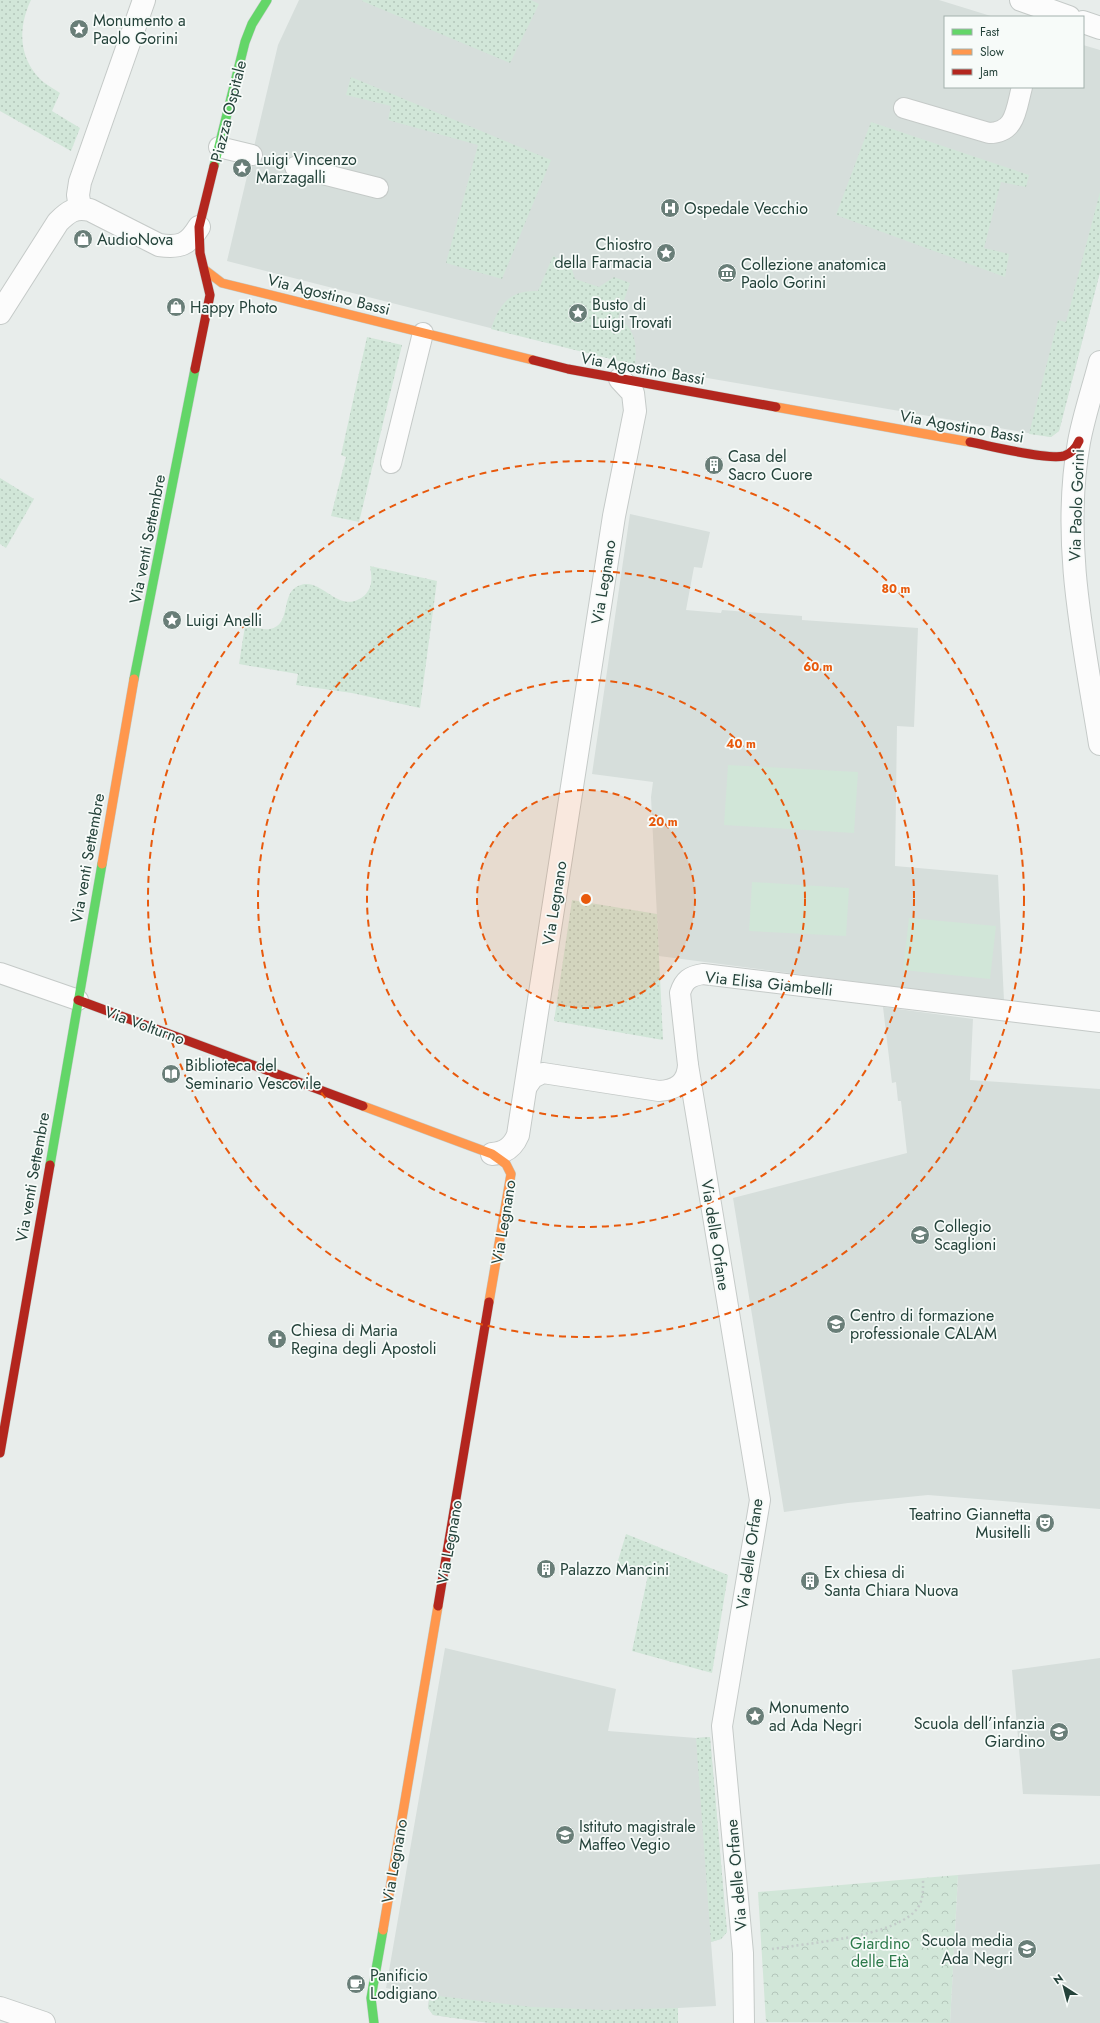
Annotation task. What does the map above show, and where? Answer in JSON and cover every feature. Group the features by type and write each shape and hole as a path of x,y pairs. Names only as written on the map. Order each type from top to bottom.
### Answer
{"street":[{"path":"0,313 58,222 74,210 80,182 144,0"},
{"name":"Piazza Ospitale","path":"205,270 199,253 199,227 245,42 252,24 267,0"},
{"path":"1021,0 1042,12 1064,16"},
{"path":"1084,22 1100,28"},
{"name":"Piazza Ospitale","path":"74,210 90,210 159,245 171,247 183,245 192,238 199,227"},
{"name":"Via Agostino Bassi","path":"205,270 222,283 568,369 1050,457 1065,456 1076,448 1079,441"},
{"name":"Via venti Settembre","path":"0,1453 134,680 210,295 205,270"},
{"name":"Via Paolo Gorini","path":"1100,362 1079,441 1074,489 1073,562 1100,744"},
{"name":"Via Legnano","path":"492,1154 503,1152 516,1142 526,1088 614,516 635,411 636,402 633,393 620,379"},
{"name":"Via Volturno","path":"78,1000 492,1154"},
{"name":"Via Legnano","path":"374,2023 371,1998 511,1181 511,1174 506,1164 492,1154"},
{"path":"0,2008 44,2023"}],"lane":[{"path":"904,108 989,133 997,133 1005,131 1010,125 1022,88"},
{"path":"219,147 252,156"},
{"path":"296,167 378,188"},
{"path":"391,463 423,333"},
{"name":"Via Volturno","path":"0,973 78,1000"},
{"name":"Via Elisa Giambelli","path":"526,1088 533,1078 543,1073 659,1091 677,1087 687,1074 688,1065 680,993 683,984 688,978 703,974 1100,1022"},
{"name":"Via delle Orfane","path":"688,1065 760,1500 722,1726 743,1953 744,2023"}],"path":[{"path":"743,1953 872,1933 892,1927 917,1910 922,1901 923,1878"}],"shaded area":[{"name":"Ospedale Vecchio","path":"299,0 939,0 991,16 944,16 944,88 1084,88 1084,45 1100,50 1100,272 1059,431 1051,437 643,367 227,261 278,45"},
{"path":"630,514 710,532 702,568 694,567 686,610 721,613 722,610 802,616 802,620 918,628 914,727 897,726 895,866 998,875 1004,1001 659,956 651,797 653,782 592,774"},
{"name":"Collegio Scaglioni","path":"883,1007 973,1019 970,1080 1100,1089 1100,1509 928,1495 848,1503 784,1512 733,1198 907,1153 901,1101 898,1101 896,1082 892,1083"},
{"name":"Istituto magistrale Maffeo Vegio","path":"445,1648 616,1689 608,1731 696,1738 710,1737 727,1932 721,1939 711,1942 716,2006 678,2008 678,2023 490,2023 433,2015 428,2008 429,1995 386,1988"},
{"name":"Scuola dell’infanzia Giardino","path":"1100,1658 1100,1796 1023,1794 1012,1670"},
{"name":"Scuola media Ada Negri","path":"1100,1864 1100,2023 950,2023 958,1875"}],"green space":[{"path":"0,0 31,0 22,31 25,52 28,62 34,72 42,81 60,93 52,111 80,128 71,151 0,111"},
{"path":"531,0 539,4 510,63 362,1"},
{"path":"351,77 551,160 502,279 446,263 478,145 388,120 391,106 346,95"},
{"path":"871,122 1029,175 1026,187 1001,182 984,248 1009,254 1005,277 836,215"},
{"path":"1100,192 1100,272 1059,431 1051,437 1029,434 1058,320 1066,322"},
{"path":"553,256 570,263 575,279 599,287 614,277 630,283 618,318 629,328 634,338 636,351 635,365 491,329 498,312 507,300 520,293 538,291"},
{"path":"367,337 402,345 359,522 331,516 346,457 341,455"},
{"path":"0,478 34,499 6,548 0,544"},
{"path":"370,566 437,581 420,708 352,693 296,685 298,674 239,664 245,626 270,629 277,626 284,616 289,596 298,586 307,584 315,586 338,599 347,602 355,601 368,592 371,585"},
{"path":"728,765 858,772 854,833 724,825"},
{"path":"752,882 849,888 846,936 749,931"},
{"path":"572,900 657,914 663,1040 554,1021"},
{"path":"909,918 996,926 990,979 903,970"},
{"path":"626,1534 728,1575 712,1673 632,1651 648,1575 617,1564"},
{"path":"710,1737 727,1932 721,1939 711,1942 696,1738"},
{"name":"Giardino delle Età","path":"958,1875 950,2023 766,2022 758,1892"},
{"path":"430,1995 532,2007 605,2010 678,2008 678,2023 490,2023 433,2015 428,2008"}],"traffic: fast":[{"path":"214,166 245,42 252,24 267,0"},
{"path":"134,679 195,369"},
{"path":"50,1165 102,864"},
{"path":"374,2023 371,1998 383,1930"}],"traffic: slow":[{"path":"205,270 222,283 533,360"},
{"path":"776,407 970,442"},
{"path":"102,864 134,679"},
{"path":"363,1106 492,1154 506,1164 511,1174 489,1302"},
{"path":"383,1930 438,1606"}],"traffic: jam":[{"path":"195,369 210,295 200,253 199,227 214,166"},
{"path":"533,360 568,369 776,407"},
{"path":"970,442 1056,457 1064,456 1071,452 1079,441"},
{"path":"78,1000 363,1106"},
{"path":"0,1453 50,1165"},
{"path":"438,1606 489,1302"}],"place":[{"name":"Monumento a Paolo Gorini","path":"79,29"},
{"name":"Luigi Vincenzo Marzagalli","path":"242,168"},
{"name":"Ospedale Vecchio","path":"670,208"},
{"name":"AudioNova","path":"83,239"},
{"name":"Chiostro della Farmacia","path":"666,253"},
{"name":"Collezione anatomica Paolo Gorini","path":"727,273"},
{"name":"Happy Photo","path":"176,307"},
{"name":"Busto di Luigi Trovati","path":"578,313"},
{"name":"Casa del Sacro Cuore","path":"714,465"},
{"name":"Luigi Anelli","path":"172,620"},
{"name":"Biblioteca del Seminario Vescovile","path":"171,1074"},
{"name":"Collegio Scaglioni","path":"920,1235"},
{"name":"Centro di formazione professionale CALAM","path":"836,1324"},
{"name":"Chiesa di Maria Regina degli Apostoli","path":"277,1339"},
{"name":"Teatrino Giannetta Musitelli","path":"1045,1523"},
{"name":"Palazzo Mancini","path":"546,1569"},
{"name":"Ex chiesa di Santa Chiara Nuova","path":"810,1581"},
{"name":"Monumento ad Ada Negri","path":"755,1716"},
{"name":"Scuola dell’infanzia Giardino","path":"1059,1732"},
{"name":"Istituto magistrale Maffeo Vegio","path":"565,1835"},
{"name":"Scuola media Ada Negri","path":"1027,1949"},
{"name":"Panificio Lodigiano","path":"356,1984"}]}
